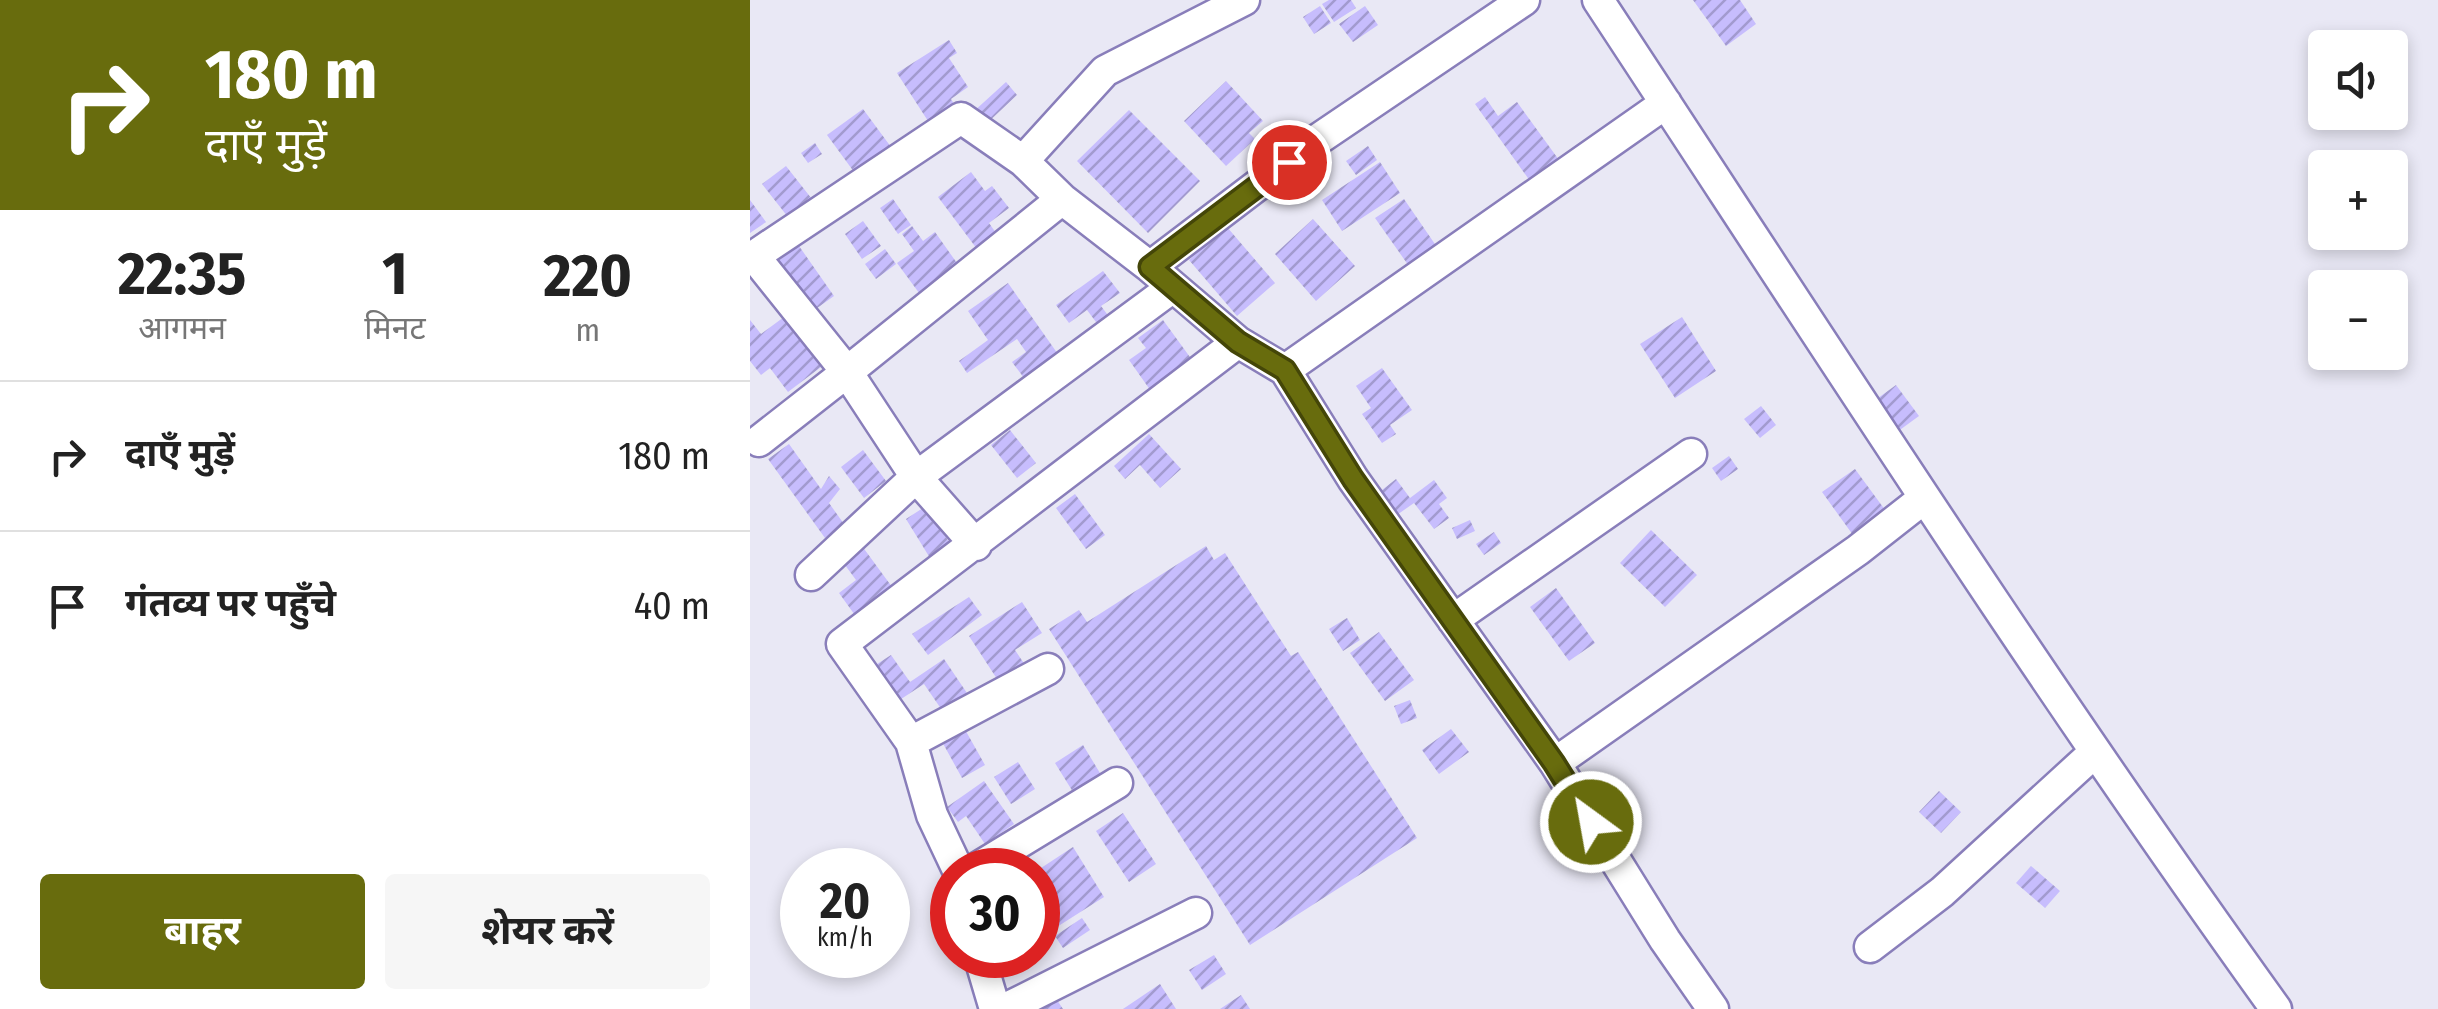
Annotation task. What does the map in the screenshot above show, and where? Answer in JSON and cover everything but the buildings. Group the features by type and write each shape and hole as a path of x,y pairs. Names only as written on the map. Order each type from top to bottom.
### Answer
{"street":[{"path":"1022,161 1105,71 1244,0"},
{"path":"812,575 916,476 1162,277 1316,140 1524,0"},
{"path":"1598,0 1923,499 2094,752 2276,1009"},
{"path":"1285,370 1666,104"},
{"path":"976,545 916,476 847,372 752,257 960,118 1022,161 1062,199 1238,342 1285,370 1353,479 1554,763 1713,1009"},
{"path":"759,440 1062,199"},
{"path":"948,848 932,815 911,742 842,644 1238,342"},
{"path":"1453,620 1691,454"},
{"path":"1554,763 1858,550 1923,499"},
{"path":"911,742 1048,669"},
{"path":"1870,947 1942,892 2094,752"},
{"path":"1010,848 1117,783"},
{"path":"1005,1009 1196,912"},
{"path":"986,978 995,1009"}],"route":[{"path":"1289,162 1150,267 1238,342 1285,370 1353,479 1554,763 1591,822"}]}
